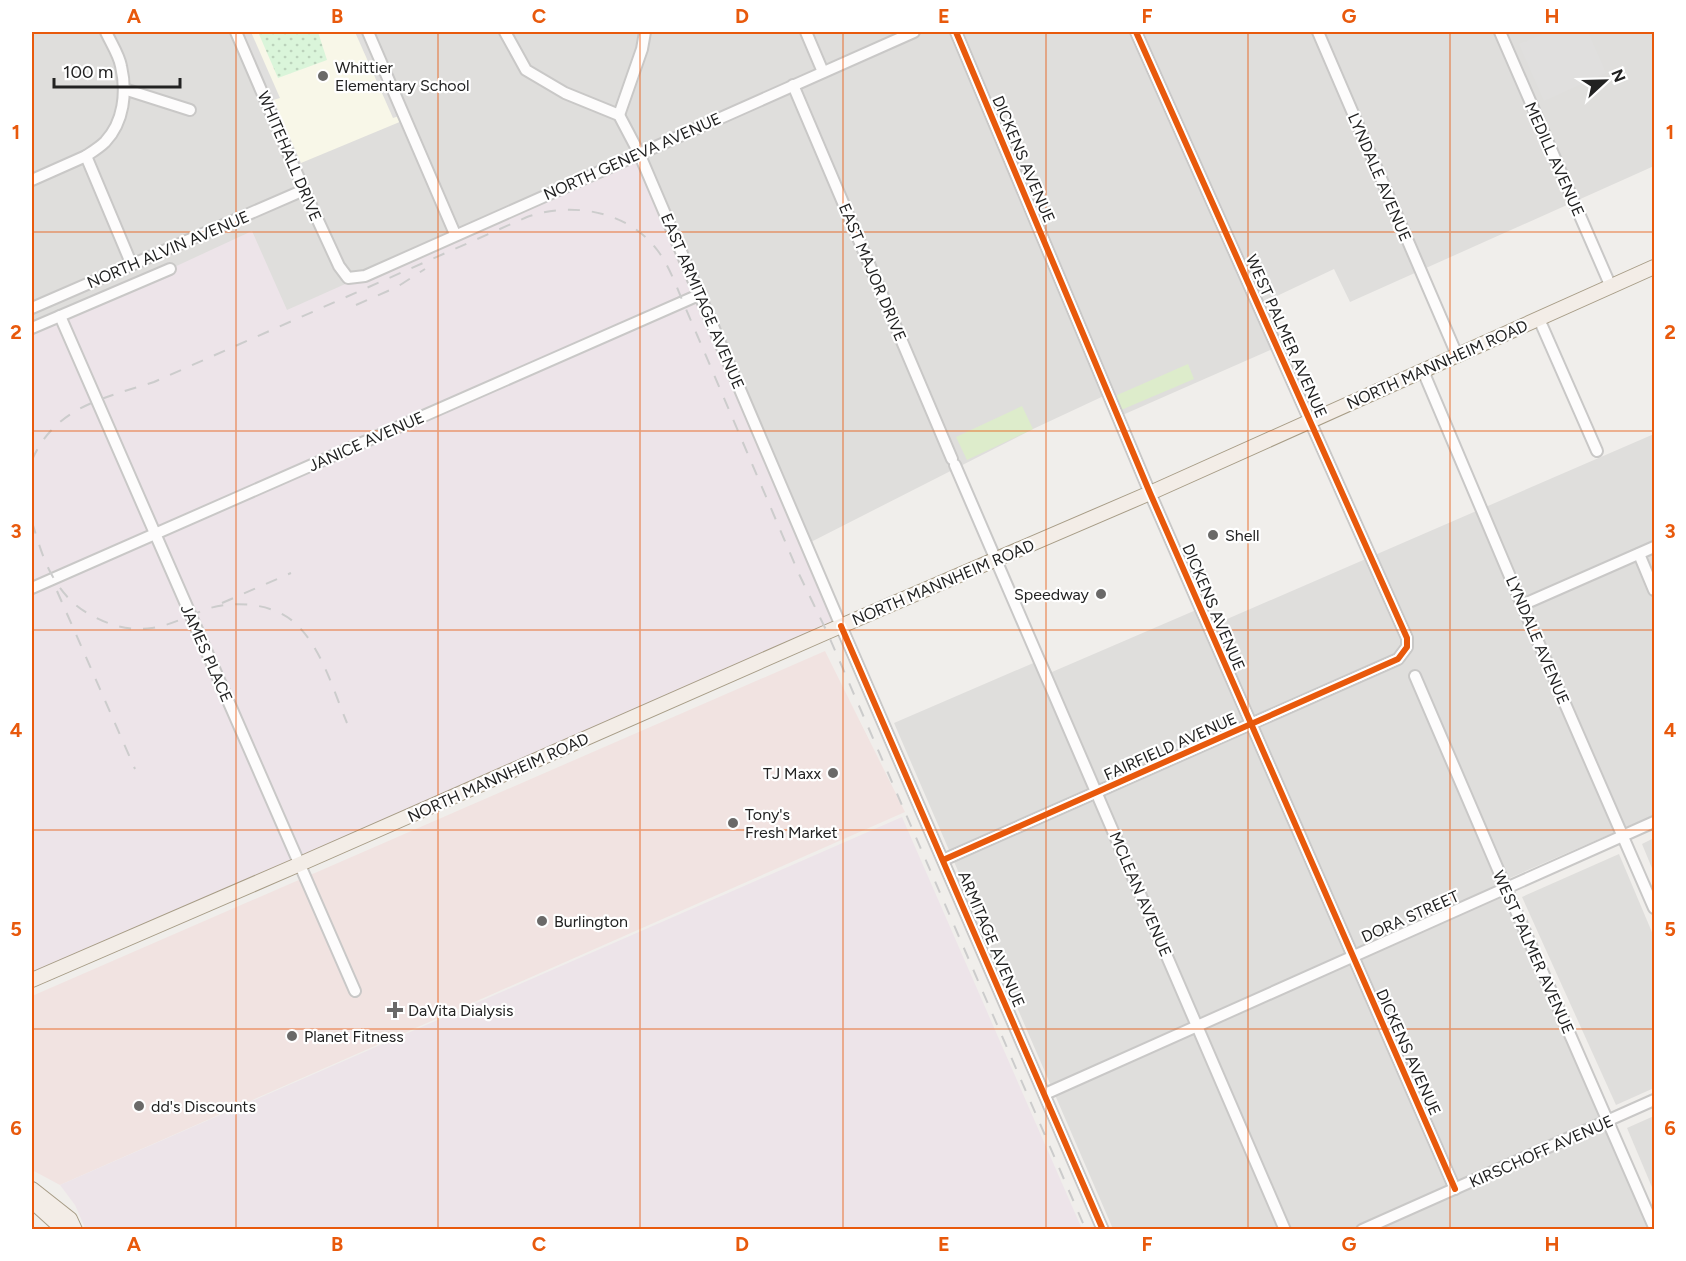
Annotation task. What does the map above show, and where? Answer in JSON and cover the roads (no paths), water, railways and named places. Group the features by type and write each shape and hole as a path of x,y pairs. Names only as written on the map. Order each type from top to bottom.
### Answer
{"main road":[{"name":"NORTH MANNHEIM ROAD","path":"32,980 1150,493 1654,268"},
{"path":"32,1190 70,1219 75,1230"},
{"path":"32,1201 64,1230"}],"street":[{"path":"32,180 86,156 105,142 116,126 123,107 124,89 121,65 106,32"},
{"name":"WHITEHALL DRIVE","path":"236,32 304,190 339,266 348,278"},
{"path":"369,32 455,234"},
{"path":"505,32 526,70 564,93 619,115 642,49 645,32"},
{"path":"806,32 823,72"},
{"name":"NORTH GENEVA AVENUE","path":"348,278 365,276 455,234 914,32"},
{"name":"DICKENS AVENUE","path":"956,32 1150,493 1455,1189"},
{"name":"WEST PALMER AVENUE","path":"1136,32 1407,638 1405,651"},
{"name":"LYNDALE AVENUE","path":"1318,32 1457,355"},
{"name":"MEDILL AVENUE","path":"1500,32 1611,287"},
{"name":"EAST MAJOR DRIVE","path":"793,85 995,560"},
{"path":"124,89 190,110"},
{"name":"EAST ARMITAGE AVENUE","path":"619,115 639,153 701,294 841,626"},
{"path":"86,156 131,264"},
{"name":"NORTH ALVIN AVENUE","path":"32,308 304,190"},
{"path":"32,328 170,269"},
{"name":"JANICE AVENUE","path":"32,588 701,294"},
{"name":"JAMES PLACE","path":"60,316 355,991"},
{"path":"1539,319 1597,451"},
{"name":"LYNDALE AVENUE","path":"1423,371 1654,908"},
{"path":"1522,605 1654,547"},
{"path":"1639,554 1654,590"},
{"name":"MCLEAN AVENUE","path":"995,560 1285,1230"},
{"name":"ARMITAGE AVENUE","path":"841,626 1103,1230"},
{"name":"FAIRFIELD AVENUE","path":"943,860 1251,725 1398,658 1405,651"},
{"name":"WEST PALMER AVENUE","path":"1415,675 1654,1227"},
{"name":"DORA STREET","path":"1044,1094 1654,822"},
{"name":"KIRSCHOFF AVENUE","path":"1362,1230 1375,1227 1654,1100"}],"railway":[{"path":"32,460 42,442 54,428 83,407 117,393 154,382 527,217 544,212 581,210 616,218 646,237 658,251 672,276 799,574 827,632 1086,1230"},
{"path":"356,305 397,287 425,269"},
{"path":"32,522 46,564 60,589 80,608 106,622 128,628 152,628 172,623 204,610 239,604 263,607 286,616 304,633 320,657 347,723"},
{"path":"222,603 291,573"},
{"path":"57,591 135,769"}],"place":[{"name":"Whittier Elementary School","path":"323,76"},
{"name":"Shell","path":"1213,535"},
{"name":"Speedway","path":"1101,594"},
{"name":"TJ Maxx","path":"833,773"},
{"name":"Tony's Fresh Market","path":"733,823"},
{"name":"Burlington","path":"542,921"},
{"name":"DaVita Dialysis","path":"395,1010"},
{"name":"Planet Fitness","path":"292,1036"},
{"name":"dd's Discounts","path":"139,1106"}]}
